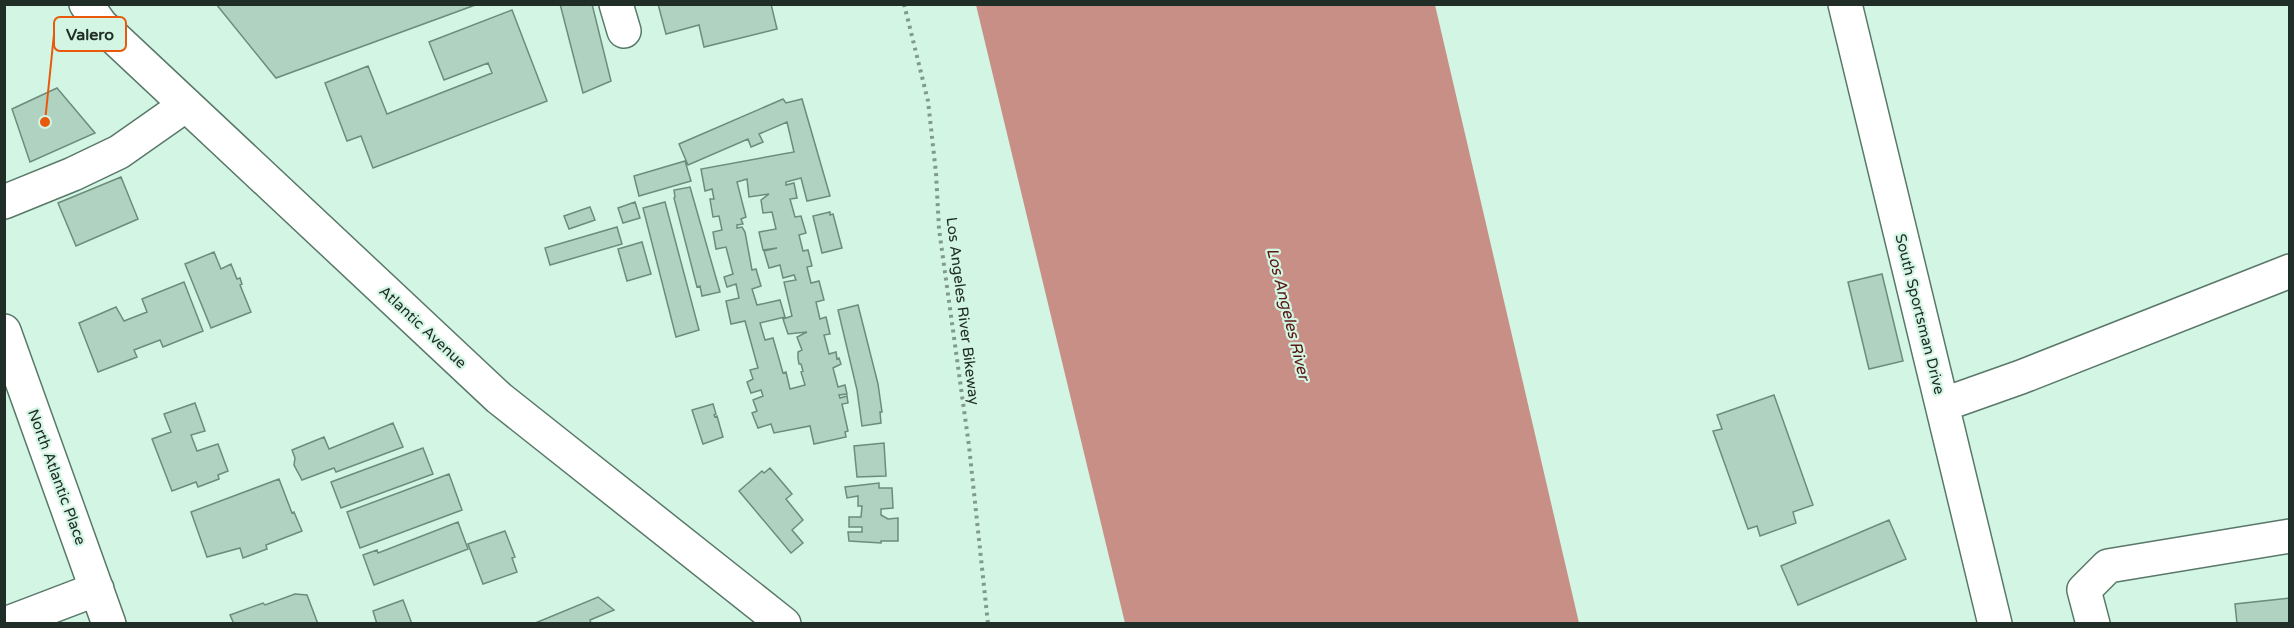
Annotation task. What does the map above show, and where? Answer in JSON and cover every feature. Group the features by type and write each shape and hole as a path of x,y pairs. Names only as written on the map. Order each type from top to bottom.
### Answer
{"street":[{"name":"Atlantic Avenue","path":"86,4 101,25 499,398 784,624"},
{"name":"South Sportsman Drive","path":"1845,4 1995,624"},
{"path":"4,202 73,174 119,152 186,105"},
{"path":"1942,405 2021,377 2289,271"},
{"name":"North Atlantic Place","path":"4,332 109,624"},
{"path":"2092,624 2084,590 2108,566 2289,536"},
{"path":"5,624 97,589"}],"path":[{"name":"Los Angeles River Bikeway","path":"904,4 928,101 936,173 939,229 969,446 988,624"}],"water":[{"name":"Los Angeles River","path":"976,5 1435,5 1579,623 1125,623"}],"building":[{"path":"216,4 478,4 276,78"},
{"path":"560,4 592,4 611,81 583,93"},
{"path":"658,4 771,4 777,29 704,47 699,25 666,34"},
{"path":"512,10 547,101 373,168 361,136 347,141 325,83 368,66 387,114 492,73 488,63 444,80 429,42"},
{"path":"57,88 95,133 30,162 12,109"},
{"path":"783,99 786,103 802,99 830,196 807,201 801,178 786,182 786,185 794,183 797,198 790,199 795,217 801,216 806,233 799,235 803,251 808,250 812,266 807,267 811,283 819,281 824,300 816,302 820,319 826,317 830,334 824,335 829,354 836,352 841,364 833,368 838,387 845,385 847,394 839,395 840,398 847,396 848,403 842,404 848,431 845,432 846,437 814,444 810,426 774,433 771,424 758,428 752,413 757,411 753,400 763,396 761,390 751,393 747,382 753,379 750,370 758,368 745,321 731,324 726,301 739,298 736,284 727,287 724,277 733,274 726,247 716,249 713,232 722,230 719,216 713,217 710,199 714,199 712,189 705,191 701,169 794,152 787,122 759,134 763,142 751,147 748,139 688,165 679,144","holes":["747,179 749,197 769,194 761,200 763,213 772,212 776,229 759,232 763,250 777,248 764,251 769,268 780,265 783,278 794,275 796,280 784,282 792,316 783,319 788,334 807,332 797,337 802,350 798,352 798,358 805,385 790,389 773,338 765,340 760,323 785,317 780,300 757,305 752,289 761,286 756,269 752,270 745,232 742,227 737,228 737,225 743,224 741,219 746,217 737,182"]},
{"path":"685,161 691,181 639,196 634,176"},
{"path":"121,177 138,219 76,246 58,203"},
{"path":"690,187 720,292 702,296 700,286 697,287 674,198 674,190"},
{"path":"635,202 640,218 623,223 618,208"},
{"path":"665,202 699,330 676,337 643,208"},
{"path":"590,207 595,220 569,229 564,216"},
{"path":"830,212 830,215 833,214 842,248 822,253 813,216"},
{"path":"617,227 622,244 550,265 545,248"},
{"path":"642,242 651,274 627,281 618,249"},
{"path":"214,252 221,269 231,264 237,279 240,278 242,284 240,285 251,312 211,328 185,264"},
{"path":"1882,274 1903,361 1869,369 1848,282"},
{"path":"184,282 203,331 163,347 160,340 134,350 137,357 98,372 79,323 116,307 124,321 147,312 142,299"},
{"path":"858,305 878,384 882,412 880,412 881,423 862,426 857,390 838,310"},
{"path":"1774,395 1813,505 1793,512 1796,523 1760,536 1757,526 1748,529 1713,431 1722,429 1717,415"},
{"path":"195,403 205,431 191,435 197,451 218,444 228,471 218,475 219,479 198,487 196,482 172,491 152,439 171,432 164,414"},
{"path":"713,404 716,414 714,415 717,416 723,437 703,444 692,410"},
{"path":"393,423 403,447 336,472 334,468 302,480 294,465 295,458 292,450 324,437 329,449"},
{"path":"884,443 886,476 857,477 854,446"},
{"path":"423,448 433,474 341,508 331,482"},
{"path":"770,468 792,494 786,499 803,520 792,530 803,543 791,553 739,491 762,471 764,473"},
{"path":"449,474 462,510 360,548 347,512"},
{"path":"279,479 292,513 294,512 302,531 266,545 267,549 243,558 240,548 207,557 191,512"},
{"path":"879,483 879,488 892,488 893,508 881,509 881,515 888,519 898,518 898,541 881,541 881,543 849,541 848,532 862,532 862,527 849,527 849,517 861,517 862,506 858,506 858,496 847,498 845,487"},
{"path":"1889,520 1906,559 1798,605 1781,566"},
{"path":"458,522 468,549 374,585 363,555 377,550 378,553"},
{"path":"505,531 515,557 512,558 517,572 483,584 468,544"},
{"path":"295,594 307,595 318,624 234,624 230,615 263,603 265,605"},
{"path":"598,597 614,610 590,620 591,624 533,624"},
{"path":"2290,598 2290,624 2237,624 2235,604"},
{"path":"403,600 412,624 377,624 373,611"}],"place":[{"name":"Valero","path":"45,122"}]}
